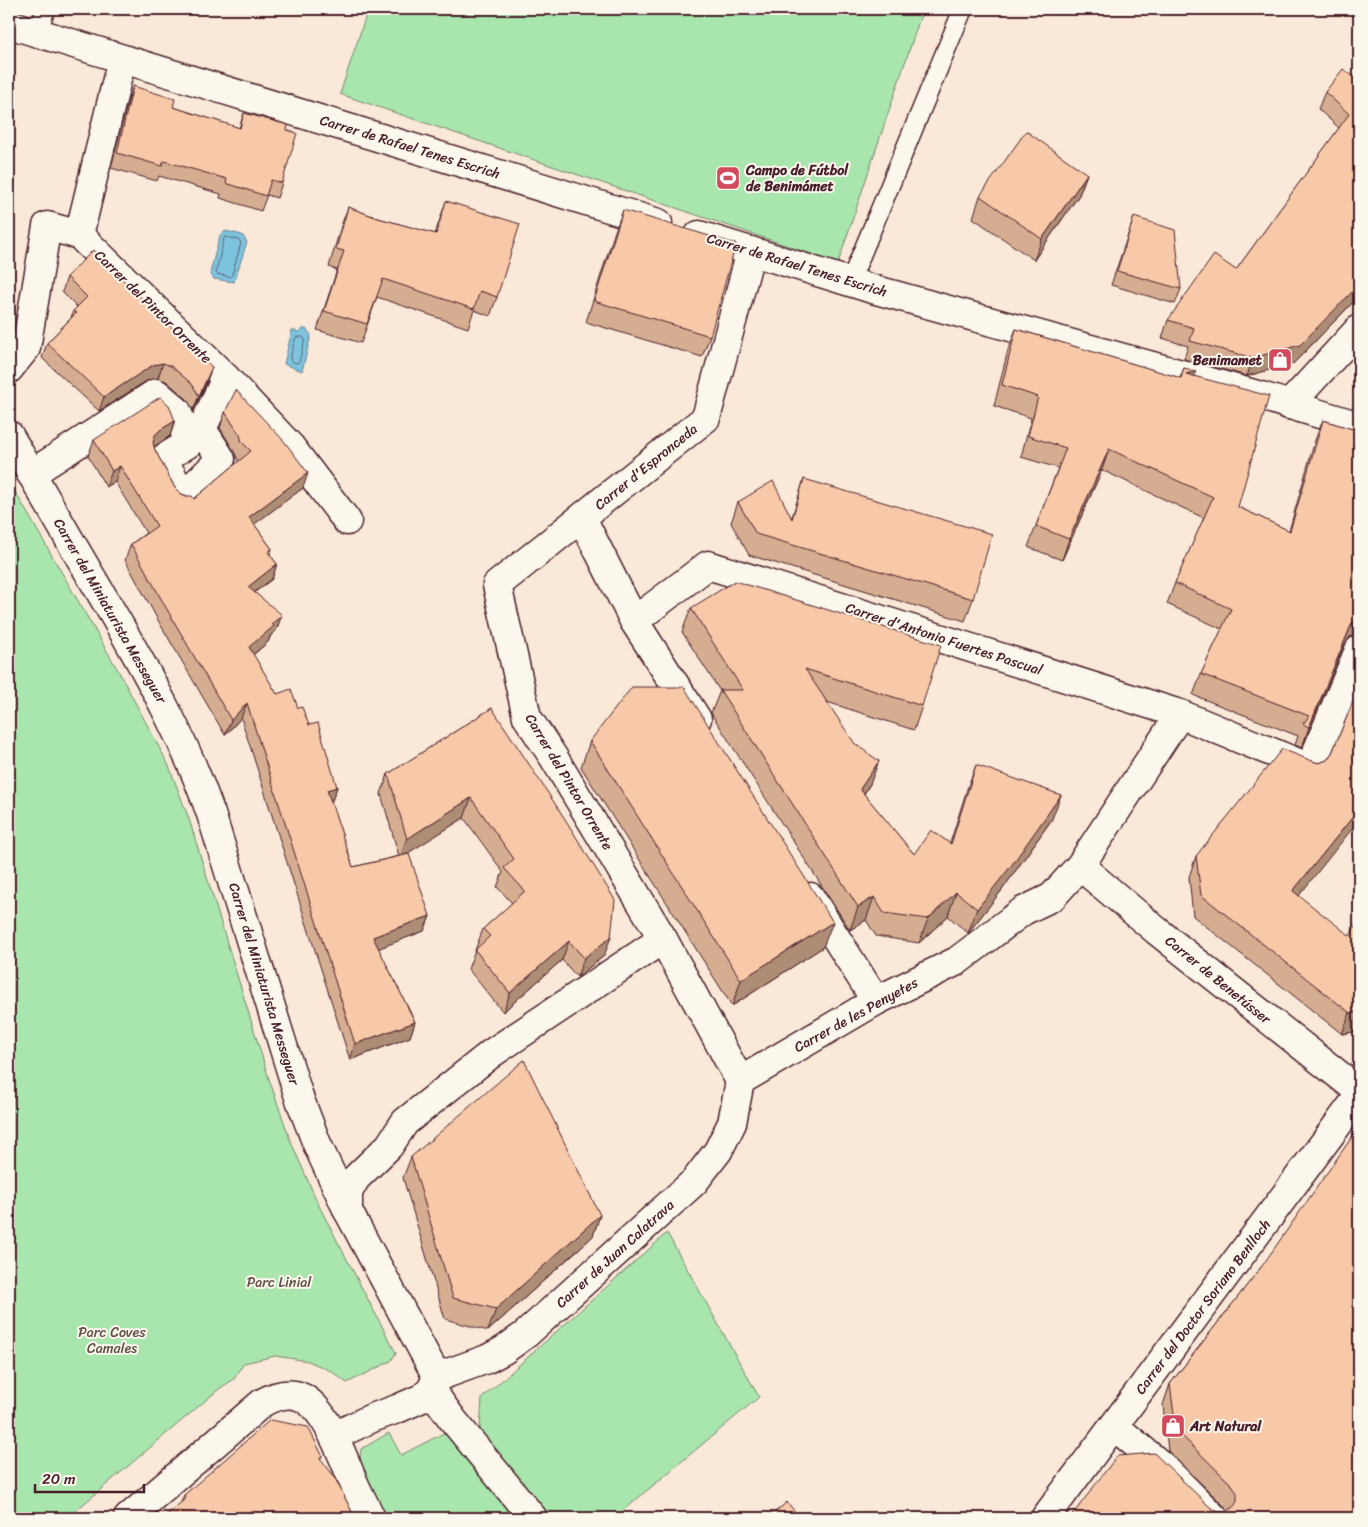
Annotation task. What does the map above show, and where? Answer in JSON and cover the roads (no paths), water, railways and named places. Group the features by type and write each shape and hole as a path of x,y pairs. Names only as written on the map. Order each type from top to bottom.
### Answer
{"street":[{"name":"Carrer de Rafael Tenes Escrich","path":"9,24 42,20 122,59 850,282 1359,426"},
{"path":"79,235 122,59"},
{"name":"Carrer del Pintor Orrente","path":"9,369 26,348 47,226 79,235 226,378 290,446 347,521"},
{"name":"Carrer d'Espronceda","path":"498,585 706,418 751,251"},
{"path":"1288,405 1359,330"},
{"path":"31,474 156,394 176,412 188,442 163,459 183,496 221,459 202,429 226,378"},
{"name":"Carrer del Miniaturista Messeguer","path":"9,435 156,689 194,767 219,839 299,1097 328,1170 453,1420 533,1518"},
{"path":"582,518 634,621 711,742"},
{"name":"Carrer d'Antonio Fuertes Pascual","path":"634,621 708,565 1180,714"},
{"name":"Carrer del Pintor Orrente","path":"498,585 526,717 554,758 663,939"},
{"path":"1180,714 1310,768 1359,650"},
{"name":"Carrer de les Penyetes","path":"740,1082 876,1001 957,961 1023,911 1052,897 1080,866 1180,714"},
{"name":"Carrer de Benetússer","path":"1080,866 1157,931 1359,1091"},
{"path":"796,876 876,1001"},
{"path":"348,1211 348,1192 356,1178 390,1146 405,1122 492,1053 663,939 740,1082"},
{"name":"Carrer de Juan Calatrava","path":"334,1436 422,1398 434,1384 504,1350 526,1334 694,1182 718,1151 732,1123 740,1082"},
{"name":"Carrer del Doctor Soriano Benlloch","path":"1045,1518 1359,1096"},
{"path":"128,1518 262,1403 273,1397 296,1395 308,1401 323,1418 334,1436 371,1518"},
{"path":"1114,1426 1162,1466 1214,1518"}],"lane":[{"path":"850,282 963,9"}],"water":[{"path":"226,231 242,235 247,242 234,282 214,279 210,273 220,235"},
{"path":"306,329 311,335 302,371 284,364 292,330 299,332"}],"place":[{"name":"Campo de Fútbol de Benimámet","path":"728,178"},
{"name":"Benimamet","path":"1280,360"},
{"name":"Art Natural","path":"1173,1426"}],"park label":[{"name":"Parc Linial","path":"279,1282"},
{"name":"Parc Coves Camales","path":"112,1340"}]}
